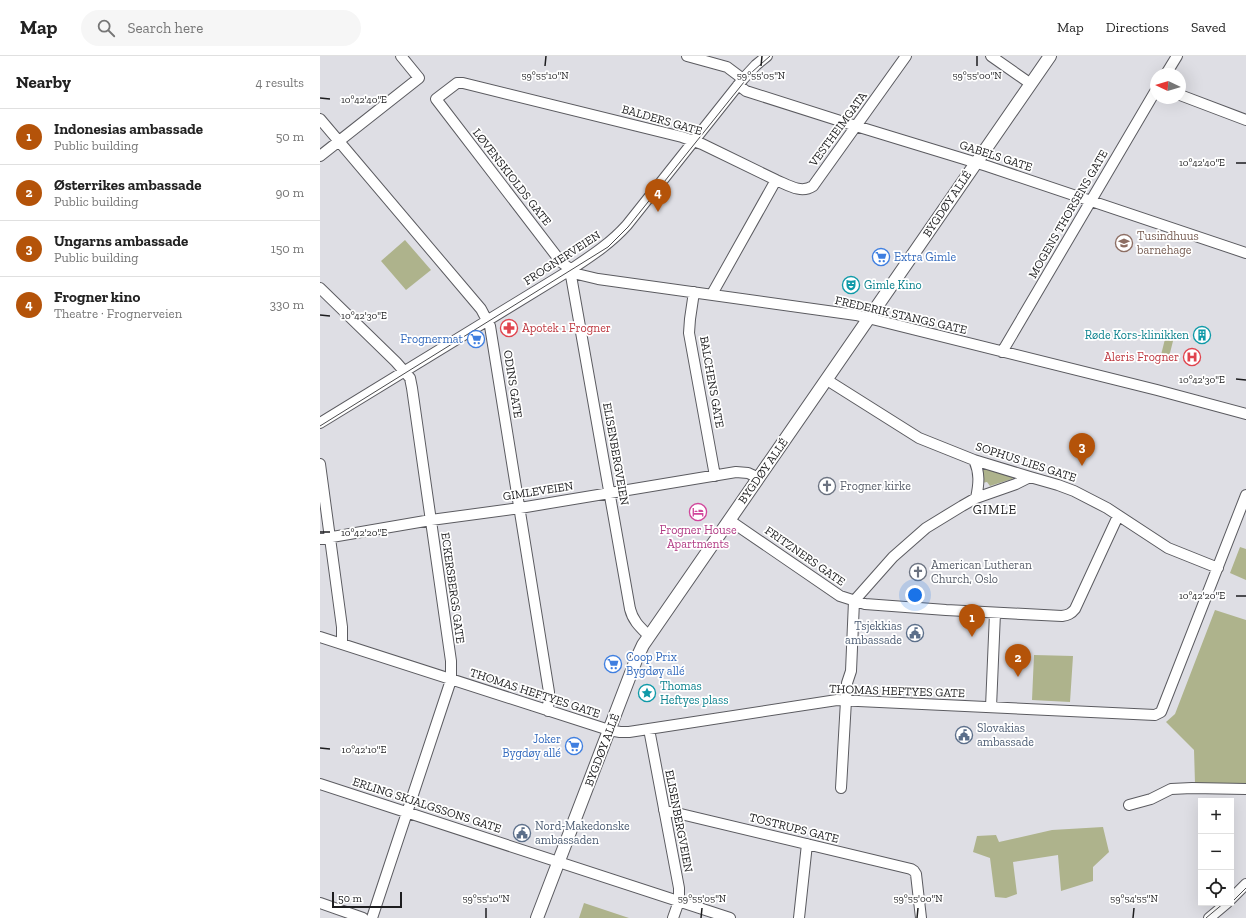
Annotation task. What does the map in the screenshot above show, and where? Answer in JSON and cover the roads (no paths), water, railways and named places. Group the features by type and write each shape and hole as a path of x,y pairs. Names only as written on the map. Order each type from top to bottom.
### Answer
{"main road":[{"name":"BYGDØY ALLÉ","path":"537,918 638,655 649,636 1050,56"}],"street":[{"path":"320,156 418,78 401,56"},
{"name":"GABELS GATE","path":"687,56 727,67 741,82 746,91 976,163 1246,253"},
{"name":"FROGNERVEIEN","path":"320,423 570,270 604,247 618,235 741,82 756,65 767,56"},
{"name":"VESTHEIMGATA","path":"776,180 802,190 813,186 906,56"},
{"path":"991,56 1031,84"},
{"path":"1170,68 1177,56"},
{"name":"BALDERS GATE","path":"436,99 457,83 462,83 694,141 776,180"},
{"path":"1186,97 1246,120"},
{"name":"LØVENSKIOLDS GATE","path":"436,99 561,262 570,270"},
{"name":"MOGENS THORSENS GATE","path":"1002,352 1150,100"},
{"name":"ODINS GATE","path":"320,119 481,309 490,326 549,692 548,711"},
{"path":"712,294 776,180"},
{"name":"FREDERIK STANGS GATE","path":"570,270 587,277 848,314 1246,414"},
{"name":"ELISENBERGVEIEN","path":"570,270 632,614 636,623 649,636"},
{"name":"ECKERSBERGS GATE","path":"320,288 396,362 410,378 451,661 451,680 372,918"},
{"name":"BALCHENS GATE","path":"694,292 690,319 690,333 715,476"},
{"name":"SOPHUS LIES GATE","path":"827,380 919,438 974,460 1074,491 1107,508 1168,548 1218,568"},
{"path":"974,460 978,467 979,477 976,498"},
{"path":"320,464 325,538 342,627 342,644"},
{"name":"GIMLEVEIEN","path":"325,538 715,476 744,472 759,478"},
{"path":"841,788 847,683 852,671 854,601 893,557 916,536 943,517 976,498 1021,482 1030,477"},
{"name":"THOMAS HEFTYES GATE","path":"320,636 548,711 609,730 624,733 833,700 1151,715 1159,714 1246,495"},
{"name":"FRITZNERS GATE","path":"729,520 740,526 840,596 854,601 866,604 1062,616 1072,613 1076,609 1118,516"},
{"path":"991,707 995,613"},
{"name":"ELISENBERGVEIEN","path":"649,729 678,883 679,901 673,918"},
{"name":"ERLING SKJALGSSONS GATE","path":"320,784 730,918"},
{"path":"1128,805 1151,800 1171,789 1246,789"},
{"name":"TOSTRUPS GATE","path":"664,810 911,869 916,874 922,918"},
{"path":"799,918 807,844"},
{"path":"1238,894 1246,884"},
{"path":"320,903 364,918"},
{"path":"1209,918 1223,906"}],"tram line":[{"path":"320,426 608,247 628,227 752,72 770,56"},
{"path":"1234,900 1246,888"},
{"path":"1206,918 1220,906"}],"place":[{"name":"Frogner kino","path":"658,212"},
{"name":"Tusindhuus barnehage","path":"1124,243"},
{"name":"Extra Gimle","path":"881,257"},
{"name":"Gimle Kino","path":"851,285"},
{"name":"Apotek 1 Frogner","path":"509,328"},
{"name":"Røde Kors-klinikken","path":"1202,335"},
{"name":"Frognermat","path":"476,339"},
{"name":"Aleris Frogner","path":"1192,357"},
{"name":"Ungarns ambassade","path":"1082,466"},
{"name":"Frogner kirke","path":"827,486"},
{"name":"Frogner House Apartments","path":"698,512"},
{"name":"American Lutheran Church, Oslo","path":"918,572"},
{"name":"Tsjekkias ambassade","path":"915,633"},
{"name":"Indonesias ambassade","path":"972,637"},
{"name":"Coop Prix Bygdøy allé","path":"613,664"},
{"name":"Østerrikes ambassade","path":"1018,677"},
{"name":"Thomas Heftyes plass","path":"647,693"},
{"name":"Slovakias ambassade","path":"964,735"},
{"name":"Joker Bygdøy allé","path":"574,746"},
{"name":"Nord-Makedonske ambassaden","path":"522,833"}],"district":[{"name":"GIMLE","path":"995,509"}]}
